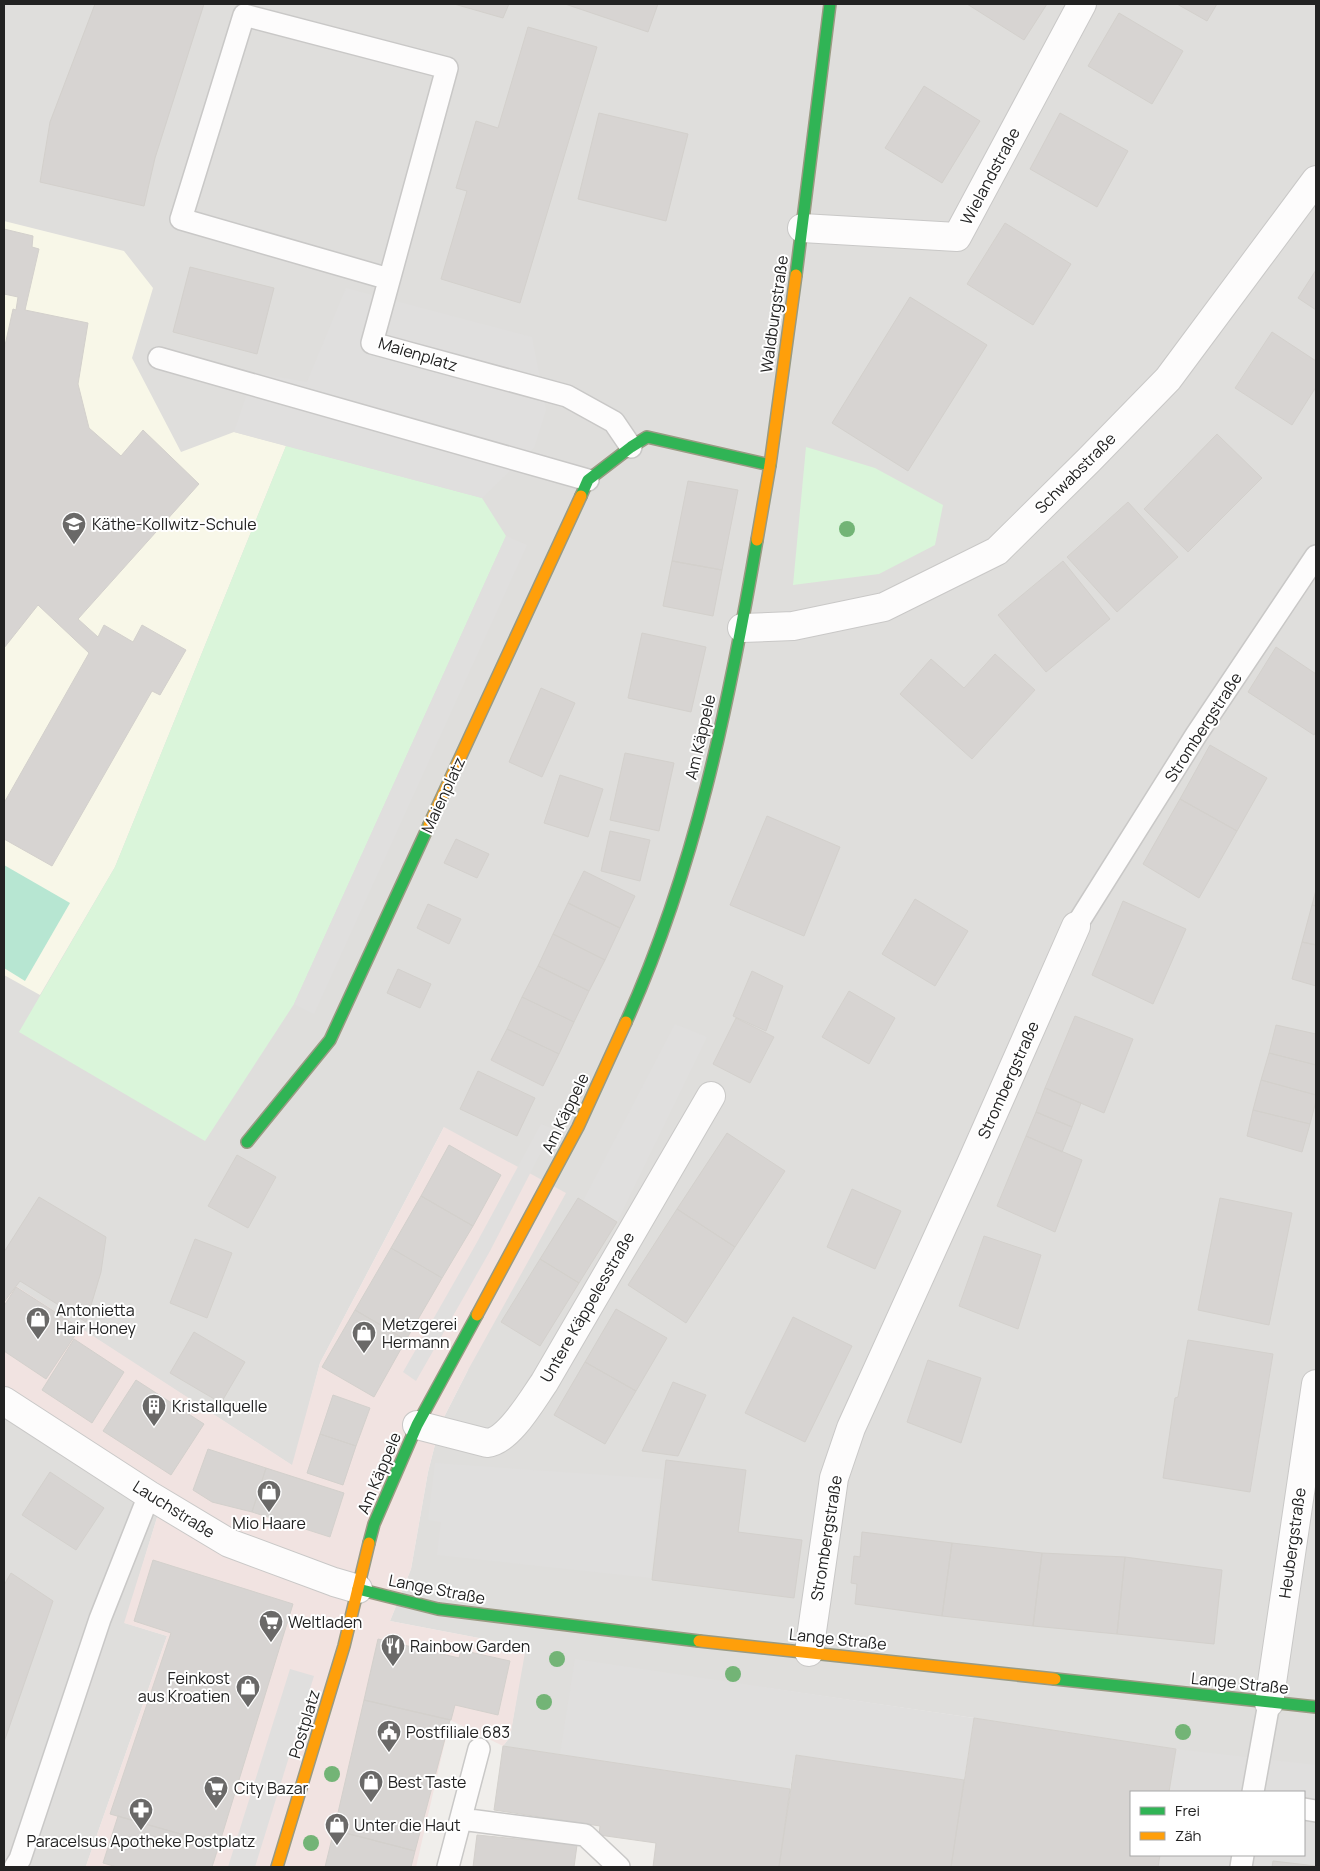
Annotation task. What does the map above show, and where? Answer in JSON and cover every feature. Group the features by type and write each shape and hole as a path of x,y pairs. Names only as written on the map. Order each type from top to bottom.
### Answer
{"street":[{"name":"Waldburgstraße","path":"742,628 770,465 830,4"},
{"name":"Wielandstraße","path":"802,228 957,237 1082,4"},
{"name":"Schwabstraße","path":"742,628 794,626 884,608 997,551 1168,379 1316,180"},
{"name":"Maienplatz","path":"247,1142 330,1040 588,480 647,437 770,465"},
{"name":"Am Käppele","path":"358,1589 374,1524 417,1425 578,1127 638,995 679,884 710,769 742,628"},
{"name":"Strombergstraße","path":"809,1652 834,1478 851,1428 974,1158 1076,926"},
{"name":"Untere Käppelesstraße","path":"417,1425 487,1444 502,1438 544,1383 711,1096"},
{"name":"Heubergstraße","path":"1269,1703 1316,1384"},
{"name":"Lauchstraße","path":"4,1401 150,1495 229,1543 358,1589"},
{"name":"Lange Straße","path":"358,1589 438,1609 703,1642 1316,1707"},
{"name":"Postplatz","path":"277,1867 344,1646 358,1589"}],"lane":[{"name":"Maienplatz","path":"390,279 181,219 244,15 447,68 390,279 372,343 566,396 614,422 631,447"},
{"path":"159,358 588,480"},
{"name":"Strombergstraße","path":"1076,926 1196,735 1316,556"},
{"path":"15,1867 20,1859 100,1619 150,1495"},
{"path":"1253,1791 1269,1703"},
{"path":"448,1867 479,1749"},
{"path":"461,1818 585,1835 619,1867"}],"shaded area":[{"path":"4,4 1316,4 1316,1867 1158,1867 1305,1856 1305,1791 1176,1749 974,1718 760,1687 745,1782 503,1746 510,1737 525,1647 390,1621 411,1569 428,1472 440,1425 468,1370 444,1127 320,1363 293,1466 16,1287 4,1303"},
{"path":"4,221 124,251 153,288 132,358 181,452 234,432 286,446 115,867 40,995 4,975"},
{"path":"346,288 532,337 546,410 534,448 482,498 234,432 254,373 307,382"},
{"path":"506,536 527,545 314,1014 294,1004"},
{"path":"675,1024 707,1037 617,1222 583,1201"},
{"path":"541,1124 553,1129 490,1251 416,1381 403,1372 476,1244"},
{"path":"444,1127 566,1193 468,1370 440,1425 428,1472 411,1569 390,1621 526,1647 510,1737 503,1746 450,1720 416,1867 86,1866 167,1636 124,1623 162,1502 4,1394 4,1303 16,1286 292,1465 320,1363"},
{"path":"4,1394 162,1501 125,1623 167,1636 86,1866 89,1867 4,1867"},
{"path":"435,1463 662,1479 651,1578 437,1555 441,1522 428,1520"},
{"path":"575,1659 974,1718 964,1780 796,1755 790,1789 560,1754"},
{"path":"290,1669 314,1676 255,1867 228,1867"},
{"path":"1176,1749 1316,1765 1316,1866 1274,1861 1272,1867 1158,1867 1160,1856 1305,1856 1305,1791 1169,1791"}],"green space":[{"path":"286,446 482,498 506,536 294,1004 205,1141 19,1032 115,867"},
{"path":"806,447 875,468 943,505 935,545 879,574 793,585"},
{"path":"4,865 70,903 25,981 4,968"}],"building":[{"path":"95,4 204,4 155,158 144,206 40,182 50,122"},
{"path":"454,4 509,4 503,18"},
{"path":"565,4 658,4 648,32"},
{"path":"967,4 1047,4 1024,40"},
{"path":"1177,4 1217,4 1207,21"},
{"path":"1119,13 1183,51 1152,104 1088,66"},
{"path":"528,27 597,47 520,303 441,279 467,191 456,188 476,121 498,128"},
{"path":"924,86 980,121 942,183 885,148"},
{"path":"599,113 688,134 666,221 578,199"},
{"path":"1060,113 1128,151 1097,207 1030,169"},
{"path":"1005,223 1071,264 1033,325 967,284"},
{"name":"Käthe-Kollwitz-Schule","path":"4,229 33,236 32,247 39,249 25,310 88,323 78,384 89,428 121,456 143,430 199,484 78,619 98,637 104,625 133,642 142,625 186,650 160,695 152,691 52,866 4,839 4,803 89,653 38,605 4,648 4,350 13,309 16,310 18,297 4,294"},
{"path":"190,267 274,288 257,354 173,332"},
{"path":"1316,270 1316,310 1298,298"},
{"path":"910,297 987,345 908,471 832,423"},
{"path":"1272,332 1316,361 1316,387 1292,425 1235,388"},
{"path":"1217,434 1262,478 1188,552 1144,509"},
{"path":"688,481 738,490 722,570 672,561"},
{"path":"1128,502 1178,557 1117,612 1067,557"},
{"path":"672,561 722,570 713,616 663,606"},
{"path":"1063,561 1110,619 1046,672 998,615"},
{"path":"642,633 706,647 691,712 628,698"},
{"path":"1276,647 1316,674 1316,731 1314,735 1248,692"},
{"path":"995,654 1035,690 972,759 900,694 931,659 964,688"},
{"path":"541,688 575,703 542,777 509,762"},
{"path":"1210,745 1267,778 1237,831 1180,799"},
{"path":"625,753 674,763 659,831 610,820"},
{"path":"560,775 603,789 588,837 544,823"},
{"path":"1180,799 1237,831 1199,898 1143,864"},
{"path":"767,816 840,847 804,936 730,905"},
{"path":"610,831 650,840 640,881 601,871"},
{"path":"456,839 489,854 477,878 444,863"},
{"path":"584,871 635,896 620,928 568,903"},
{"path":"1316,890 1316,906 1312,905"},
{"path":"915,899 968,931 935,986 882,954"},
{"path":"1123,901 1186,929 1153,1004 1092,975"},
{"path":"568,903 620,928 605,960 553,934"},
{"path":"428,904 461,919 449,944 417,928"},
{"path":"1312,905 1316,906 1316,945 1302,942"},
{"path":"553,934 605,960 589,991 538,966"},
{"path":"1302,942 1316,945 1316,986 1292,979"},
{"path":"538,966 589,991 574,1022 522,997"},
{"path":"398,969 431,984 420,1008 387,993"},
{"path":"752,971 783,986 766,1031 733,1016"},
{"path":"849,991 895,1018 869,1064 822,1037"},
{"path":"522,997 574,1022 559,1054 507,1029"},
{"path":"1075,1016 1133,1039 1104,1113 1045,1088"},
{"path":"736,1018 774,1037 750,1083 713,1064"},
{"path":"1276,1025 1316,1034 1316,1065 1269,1053"},
{"path":"507,1029 559,1054 543,1086 491,1060"},
{"path":"1269,1053 1316,1065 1316,1095 1261,1080"},
{"path":"478,1071 535,1098 517,1136 460,1109"},
{"path":"1261,1080 1316,1095 1310,1124 1253,1110"},
{"path":"1045,1088 1081,1103 1072,1127 1036,1112"},
{"path":"1253,1110 1310,1124 1302,1152 1247,1136"},
{"path":"1036,1112 1072,1127 1062,1152 1026,1136"},
{"path":"727,1133 785,1171 735,1247 677,1209"},
{"path":"1026,1136 1082,1160 1055,1232 997,1206"},
{"path":"449,1145 501,1175 473,1226 421,1196"},
{"path":"237,1155 276,1177 248,1228 208,1206"},
{"path":"852,1189 901,1211 875,1269 827,1247"},
{"path":"421,1196 473,1226 442,1278 391,1248"},
{"path":"39,1197 106,1237 101,1272 86,1322 20,1281 4,1302 4,1252"},
{"path":"578,1198 617,1222 579,1283 540,1259"},
{"path":"1220,1198 1292,1213 1269,1325 1198,1310"},
{"path":"677,1209 735,1247 686,1323 628,1285"},
{"path":"984,1236 1041,1255 1018,1329 959,1306"},
{"path":"195,1239 232,1253 207,1318 170,1303"},
{"path":"391,1248 442,1278 406,1340 355,1310"},
{"path":"540,1259 579,1283 540,1346 501,1322"},
{"name":"Antonietta Hair Honey","path":"16,1287 80,1328 46,1379 4,1351 4,1306"},
{"path":"616,1309 667,1338 636,1391 585,1362"},
{"name":"Metzgerei Hermann","path":"355,1310 406,1340 374,1397 322,1367"},
{"path":"793,1317 852,1346 805,1442 745,1413"},
{"path":"194,1332 245,1362 221,1403 170,1373"},
{"path":"74,1339 124,1372 92,1423 42,1390"},
{"path":"1188,1340 1273,1354 1250,1492 1163,1478 1175,1398 1178,1397"},
{"path":"928,1360 981,1378 961,1443 907,1422"},
{"path":"585,1362 636,1391 605,1444 554,1415"},
{"name":"Kristallquelle","path":"136,1380 204,1424 171,1475 103,1431"},
{"path":"673,1382 706,1395 678,1456 642,1451"},
{"path":"333,1395 370,1408 356,1446 320,1434"},
{"path":"320,1434 356,1446 343,1485 307,1473"},
{"path":"208,1449 266,1468 252,1512 212,1502 193,1490"},
{"path":"666,1460 746,1470 738,1532 802,1540 794,1598 652,1580"},
{"path":"266,1468 344,1493 330,1537 252,1512"},
{"path":"50,1472 104,1508 76,1550 22,1515"},
{"path":"862,1532 952,1543 942,1616 855,1604 857,1584 851,1583 854,1556 860,1557"},
{"path":"952,1543 1042,1553 1033,1626 942,1616"},
{"path":"1042,1553 1125,1557 1117,1634 1033,1626"},
{"path":"1125,1557 1222,1570 1214,1644 1117,1634"},
{"path":"153,1560 293,1604 219,1845 110,1814 171,1633 134,1621"},
{"path":"11,1573 53,1601 4,1742 4,1585"},
{"path":"378,1639 459,1658 461,1650 510,1661 498,1715 455,1705 451,1720 364,1700"},
{"path":"364,1700 450,1720 415,1851 334,1830"},
{"path":"974,1718 1176,1749 1169,1791 1130,1791 1130,1856 1160,1856 1158,1867 951,1867"},
{"path":"503,1746 790,1789 779,1867 653,1867 656,1843 599,1835 600,1826 494,1810"},
{"path":"796,1755 964,1780 951,1867 779,1867"},
{"name":"Paracelsus Apotheke Postplatz","path":"118,1816 219,1845 212,1867 117,1867 103,1863"},
{"path":"334,1830 415,1851 411,1867 325,1867"},
{"path":"477,1835 577,1845 574,1867 473,1867"},
{"path":"1273,1861 1316,1866 1316,1867 1272,1867"}],"traffic: fast":[{"path":"796,275 830,4"},
{"path":"581,496 588,480 647,437 770,465"},
{"path":"626,1022 672,905 707,785 734,663 757,540"},
{"path":"247,1142 330,1040 429,825"},
{"path":"369,1543 374,1524 417,1425 477,1315"},
{"path":"358,1589 438,1609 699,1641"},
{"path":"1055,1679 1316,1707"}],"traffic: slow":[{"path":"757,540 770,465 796,275"},
{"path":"429,825 581,496"},
{"path":"477,1315 578,1127 626,1022"},
{"path":"277,1867 344,1646 369,1543"},
{"path":"699,1641 1055,1679"}],"place":[{"name":"Käthe-Kollwitz-Schule","path":"74,545"},
{"name":"Antonietta Hair Honey","path":"38,1340"},
{"name":"Metzgerei Hermann","path":"364,1354"},
{"name":"Kristallquelle","path":"154,1427"},
{"name":"Mio Haare","path":"269,1513"},
{"name":"Weltladen","path":"271,1643"},
{"name":"Rainbow Garden","path":"393,1667"},
{"name":"Feinkost aus Kroatien","path":"248,1708"},
{"name":"Postfiliale 683","path":"389,1753"},
{"name":"Best Taste","path":"371,1803"},
{"name":"City Bazar","path":"216,1809"},
{"name":"Paracelsus Apotheke Postplatz","path":"141,1831"},
{"name":"Unter die Haut","path":"337,1846"}]}
